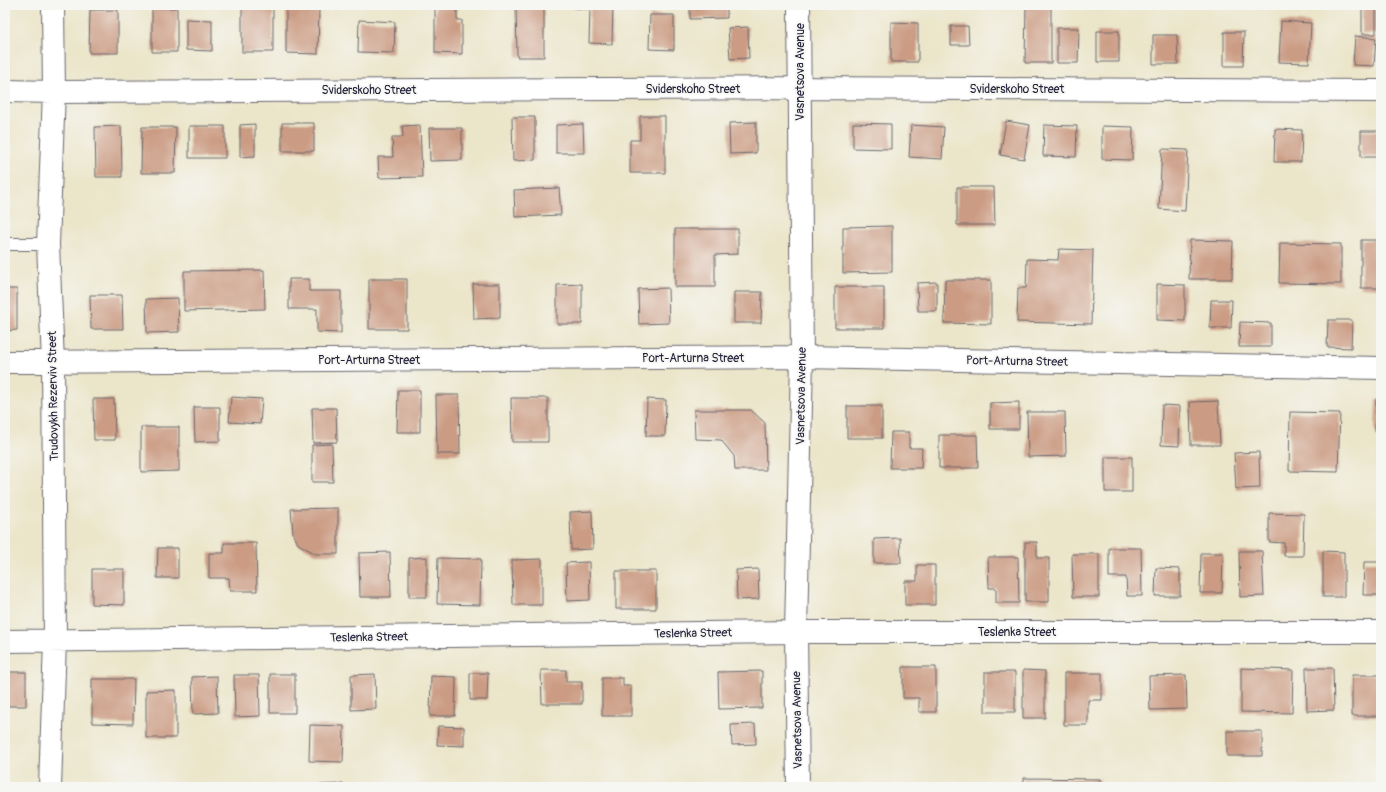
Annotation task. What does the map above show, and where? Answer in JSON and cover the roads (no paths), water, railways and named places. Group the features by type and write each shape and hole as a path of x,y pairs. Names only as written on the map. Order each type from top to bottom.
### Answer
{"street":[{"name":"Trudovykh Rezerviv Street","path":"50,787 55,641 53,362 48,244 54,92 53,5"},
{"name":"Vasnetsova Avenue","path":"798,787 796,632 802,357 799,5"},
{"name":"Sviderskoho Street","path":"5,91 800,88 1381,91"},
{"name":"Port-Arturna Street","path":"5,362 802,357 1381,368"},
{"name":"Teslenka Street","path":"5,641 796,632 1381,632"}],"lane":[{"path":"5,244 48,244"}]}
